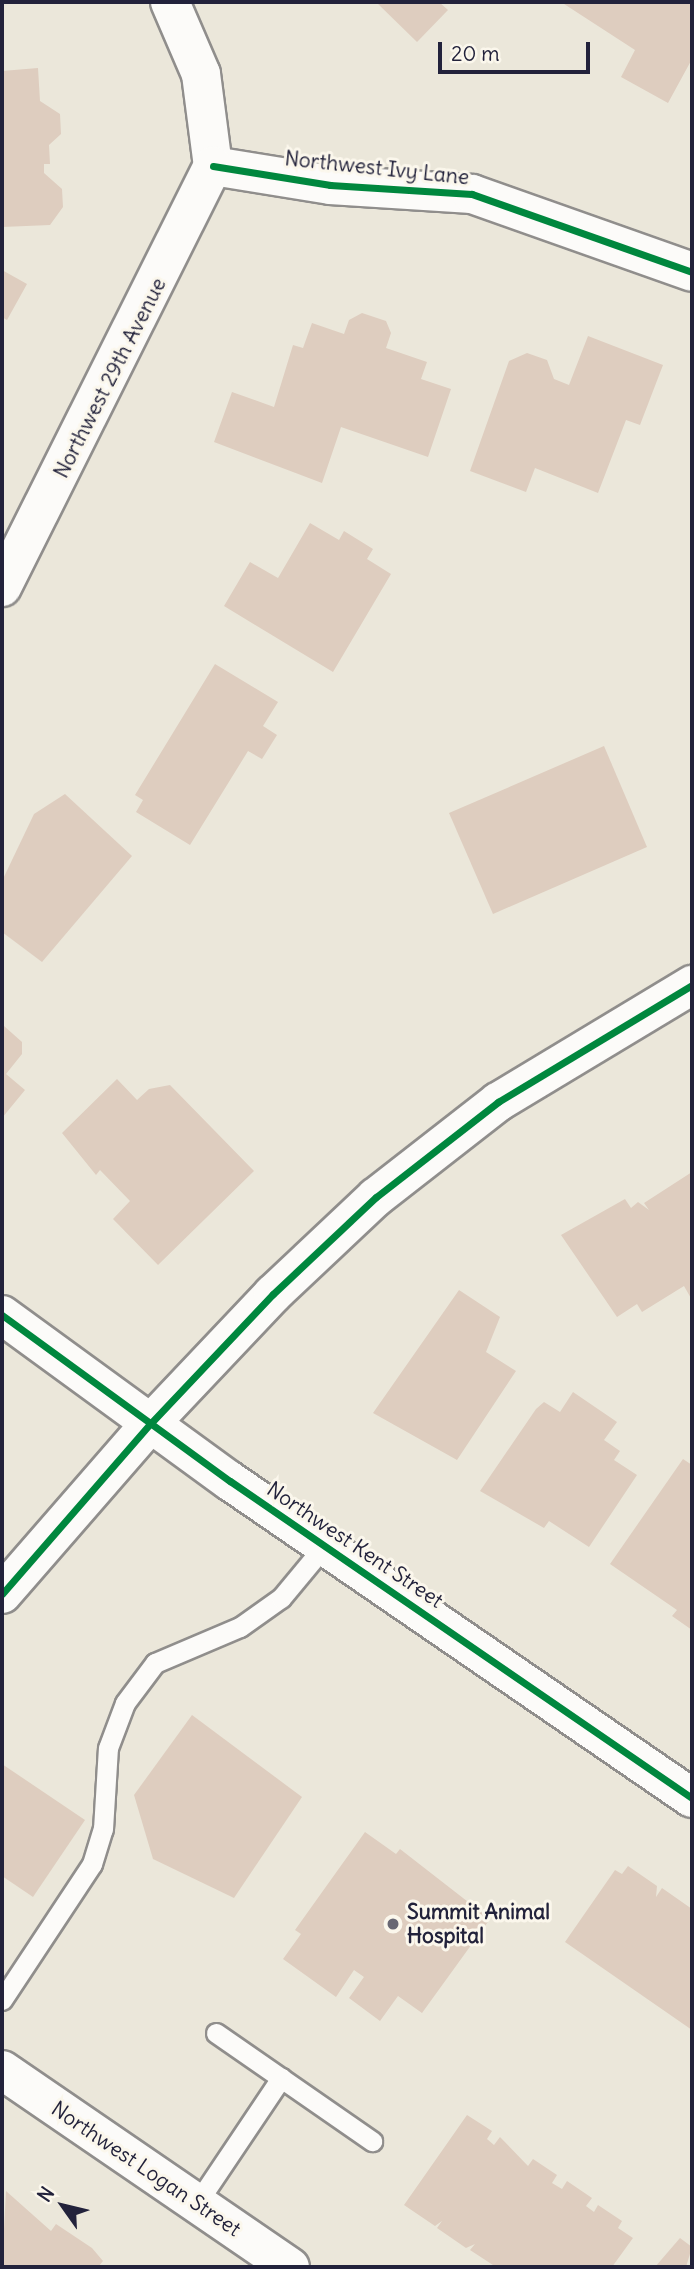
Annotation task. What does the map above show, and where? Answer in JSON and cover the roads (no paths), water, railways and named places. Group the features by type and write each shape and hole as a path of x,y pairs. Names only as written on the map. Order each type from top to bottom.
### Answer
{"street":[{"path":"170,2 201,74 213,166"},
{"name":"Northwest Ivy Lane","path":"213,166 330,185 472,194 692,272"},
{"name":"Northwest 29th Avenue","path":"2,587 213,166"},
{"path":"2,1594 150,1423 273,1294 376,1197 498,1102 692,985"},
{"name":"Northwest Kent Street","path":"2,1315 150,1423 692,1798"},
{"name":"Northwest Logan Street","path":"2,2070 290,2267"}],"lane":[{"path":"2,2000 92,1864 103,1829 108,1748 125,1703 155,1663 240,1627 281,1598 325,1545"},
{"path":"216,2034 372,2141"},
{"path":"197,2203 281,2078"}],"place":[{"name":"Summit Animal Hospital","path":"393,1924"}]}
